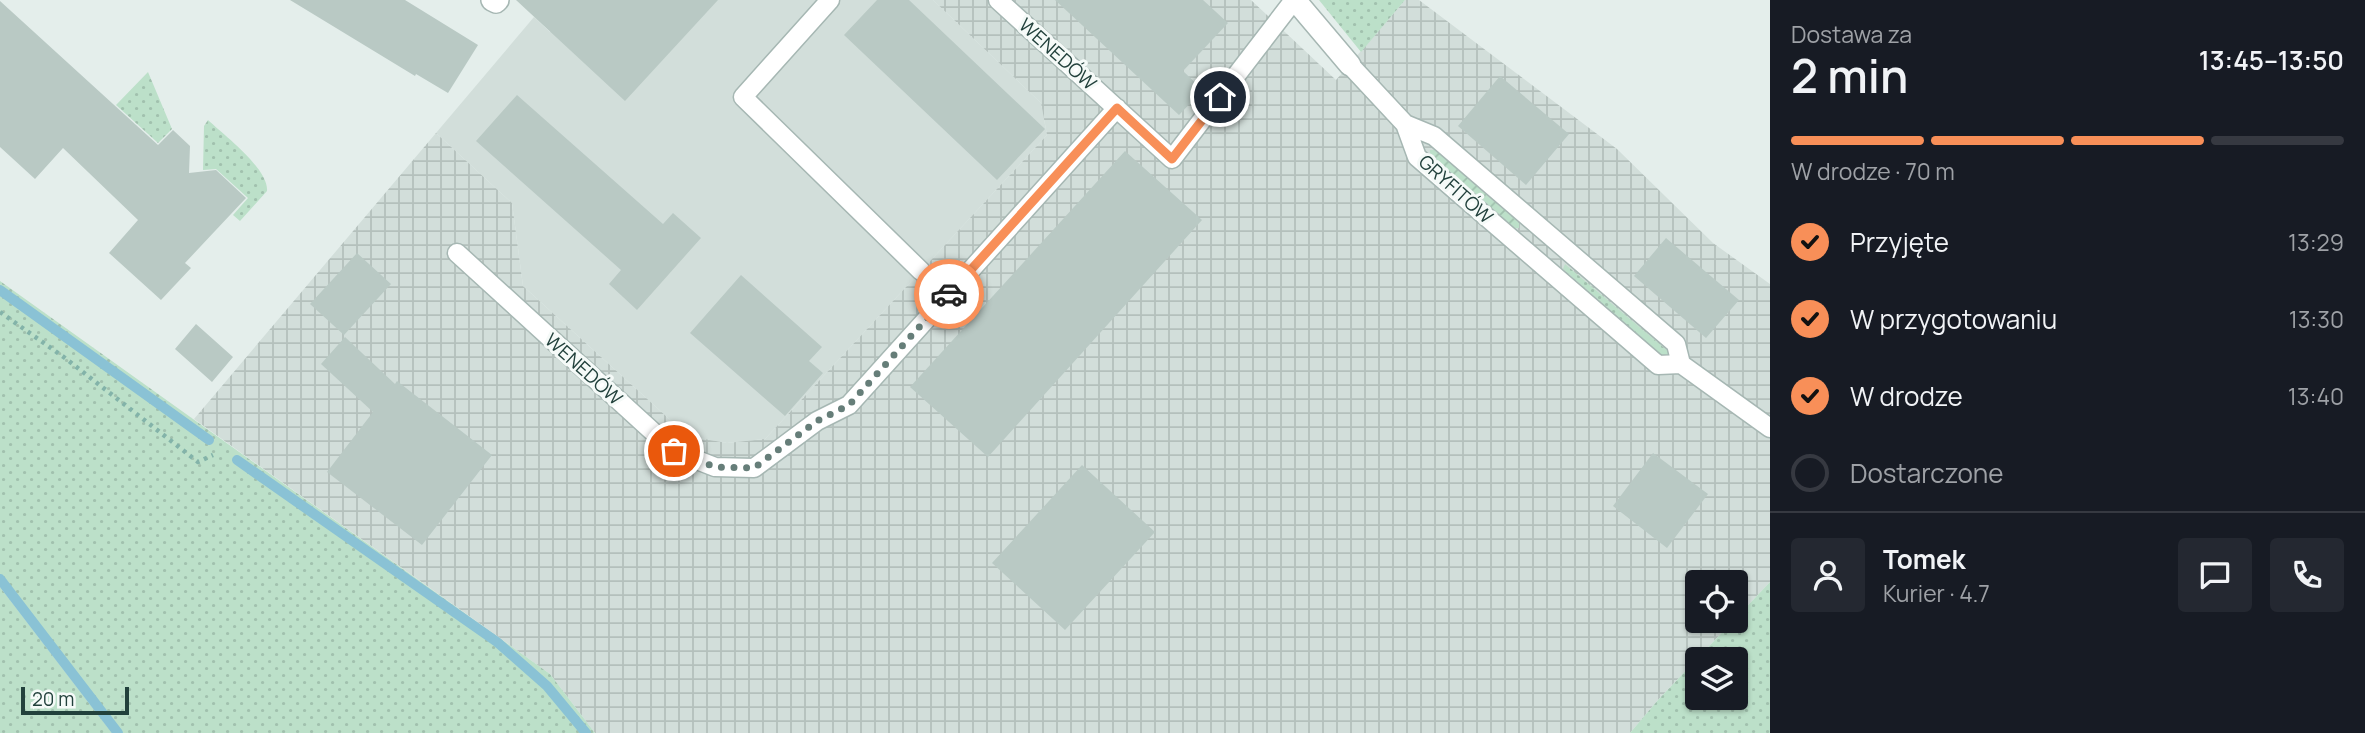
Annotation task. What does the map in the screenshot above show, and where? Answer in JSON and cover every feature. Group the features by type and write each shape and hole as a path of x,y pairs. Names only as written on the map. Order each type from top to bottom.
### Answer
{"street":[{"path":"492,0 498,0"},
{"path":"1295,0 1350,65"}],"lane":[{"path":"830,0 743,97 921,271"},
{"name":"WENEDÓW","path":"998,0 1172,159 1295,0"},
{"path":"1350,65 1405,124"},
{"name":"WENEDÓW","path":"457,253 674,451 715,467 754,468 817,421 849,405 1117,108"},
{"name":"GRYFITÓW","path":"1405,124 1434,136 1676,344 1681,364"},
{"name":"GRYFITÓW","path":"1405,124 1417,157 1658,365 1681,364 1770,428"},
{"path":"1531,256 1550,235"}],"path":[{"path":"0,312 65,358 198,462 213,455"}],"shaded area":[{"path":"580,0 933,0 1041,103 1047,135 765,439 727,443 688,436 523,286 512,203 436,133 534,17 550,32"},
{"path":"933,0 1251,0 1336,80 1405,0 1419,0 1617,149 1713,243 1770,284 1770,582 1748,605 1748,570 1685,570 1685,633 1722,633 1708,647 1685,647 1685,672 1630,733 595,733 550,674 194,419 436,133 512,203 523,286 688,436 727,443 765,439 1047,135 1041,103"}],"green space":[{"path":"1319,0 1405,0 1361,52"},
{"path":"148,72 172,129 158,143 116,105"},
{"path":"208,120 244,153 266,182 267,191 240,221 233,215 248,198 216,169 203,170 204,126"},
{"path":"1430,150 1435,150 1519,223 1519,228 1515,228 1430,154"},
{"path":"1565,264 1669,352 1668,356 1664,357 1563,269"},
{"path":"0,281 550,674 595,733 122,733 0,574"},
{"path":"1770,582 1770,733 1630,733 1685,672 1685,710 1748,710 1748,647 1708,647 1722,633 1748,633 1748,605"},
{"path":"0,587 112,733 0,733"}],"building":[{"path":"290,0 405,0 478,45 448,93"},
{"path":"516,0 718,0 625,101"},
{"path":"877,0 909,0 1045,129 997,180 844,35"},
{"path":"1055,0 1203,0 1228,23 1183,71 1203,90 1179,115"},
{"path":"0,1 158,145 173,130 190,146 189,173 216,170 246,198 185,263 191,268 161,300 109,253 138,220 63,148 35,179 0,147"},
{"path":"1500,76 1569,134 1526,185 1458,126"},
{"path":"517,95 663,224 673,213 701,238 637,310 609,284 621,270 476,141"},
{"path":"1125,151 1202,220 988,457 910,387"},
{"path":"1666,238 1739,300 1706,338 1634,276"},
{"path":"357,253 391,284 344,335 310,304"},
{"path":"741,275 822,347 809,361 823,373 785,416 690,333"},
{"path":"196,324 233,357 212,382 175,349"},
{"path":"345,337 395,384 397,381 492,455 422,545 327,472 373,412 321,364"},
{"path":"1653,453 1708,494 1667,548 1613,506"},
{"path":"1082,465 1155,532 1065,630 992,563"}],"waterway":[{"path":"0,290 209,440"},
{"path":"237,460 497,642 547,686 586,733"},
{"path":"0,579 118,733"}],"way so far":[{"path":"674,451 715,467 754,468 817,421 849,405 949,294"}],"route":[{"path":"949,294 1117,108 1172,159 1220,97"}]}
